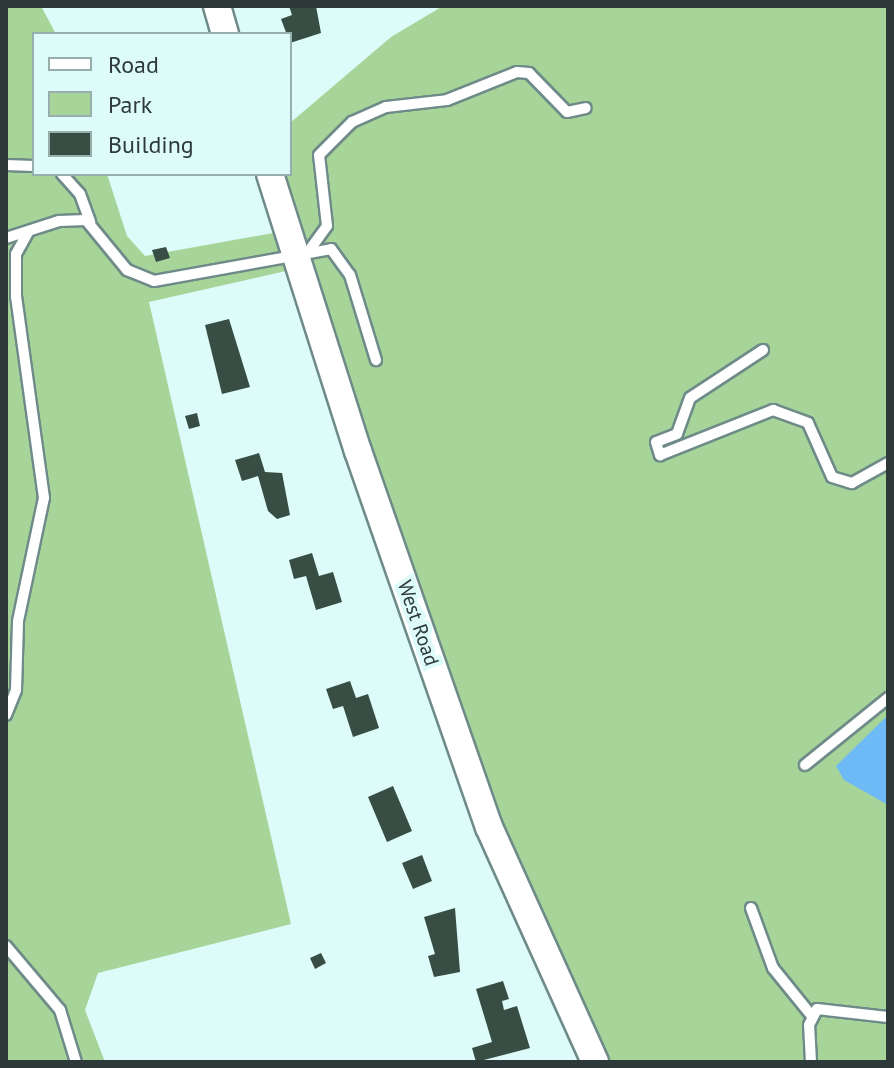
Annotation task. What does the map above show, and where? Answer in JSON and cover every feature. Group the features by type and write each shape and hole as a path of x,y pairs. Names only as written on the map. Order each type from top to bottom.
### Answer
{"street":[{"path":"217,6 224,32"},
{"name":"West Road","path":"271,176 303,250 489,827 595,1062"}],"lane":[{"path":"303,250 327,226 319,155 360,117 386,107 447,100 517,72 529,73 567,112 586,108"},
{"path":"6,165 32,166"},
{"path":"63,176 86,208 90,222 127,270 154,281 303,250 331,249 344,261 376,360"},
{"path":"77,218 86,208"},
{"path":"6,238 77,218 90,222"},
{"path":"6,715 16,690 18,621 44,498 16,297 16,254 29,231"},
{"path":"763,350 690,398 677,434 656,442 660,455 773,410 808,423 832,477 852,483 888,463"},
{"path":"805,765 888,698"},
{"path":"751,908 773,968 811,1015 811,1062"},
{"path":"6,946 60,1010 76,1062"},
{"path":"811,1015 823,1007 852,1017 888,1017"}],"green space":[{"path":"6,6 41,6 55,32 32,32 32,176 108,176 127,236 145,256 295,229 282,176 292,176 292,121 391,37 443,6 888,6 888,1062 611,1062 560,972 483,795 312,265 149,302 291,924 98,973 85,1010 105,1062 6,1062"}],"water":[{"path":"888,715 888,805 844,780 836,766"}],"building":[{"path":"289,6 316,6 321,33 292,42 292,32 286,32 281,19 292,15"},
{"path":"166,247 170,258 156,262 152,250"},
{"path":"229,319 250,387 222,394 205,325"},
{"path":"197,413 200,426 189,429 185,416"},
{"path":"259,453 265,472 282,473 290,515 277,519 268,511 258,476 242,481 235,460"},
{"path":"312,553 319,576 333,572 342,602 316,610 306,576 294,579 289,560"},
{"path":"350,681 356,698 368,694 379,728 353,737 343,706 333,709 326,689"},
{"path":"393,786 412,831 387,842 368,797"},
{"path":"422,855 432,881 413,889 402,863"},
{"path":"455,908 460,972 434,977 428,956 435,954 424,917"},
{"path":"321,953 326,963 315,969 310,958"},
{"path":"503,981 509,999 502,1001 504,1010 517,1006 530,1048 476,1062 472,1048 492,1042 476,989"}]}
